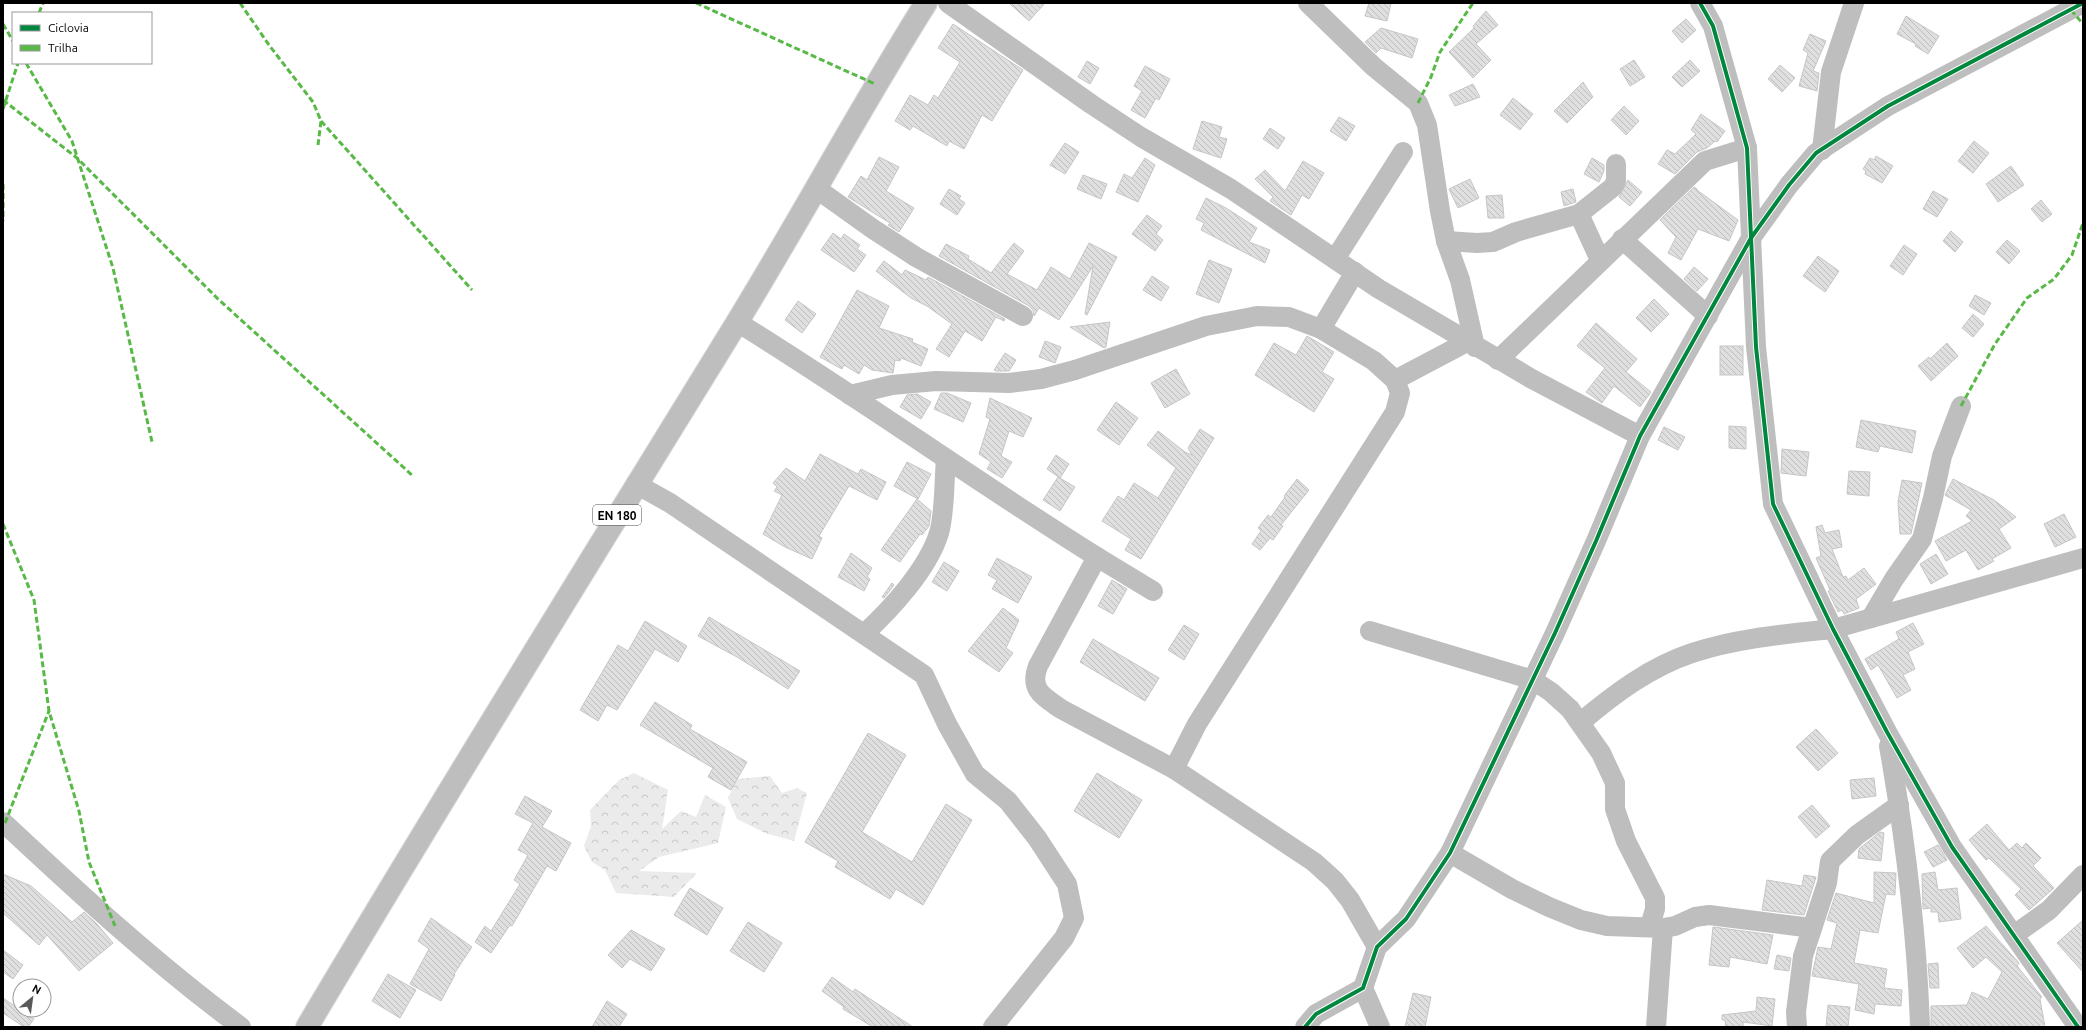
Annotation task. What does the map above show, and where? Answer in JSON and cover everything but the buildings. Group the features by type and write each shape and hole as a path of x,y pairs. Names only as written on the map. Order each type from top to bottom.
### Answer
{"main road":[{"name":"EN 180","path":"307,1027 445,796 737,322 817,189 875,84 926,3"}],"street":[{"path":"948,3 1091,104 1141,136 1231,189 1397,301 1572,402 1640,436"},
{"path":"1308,3 1374,67 1418,103 1427,124 1440,211 1446,241 1460,280 1471,344"},
{"path":"1700,3 1713,26 1747,148 1756,347 1773,504 1833,629 1887,732 1952,847 2078,1027"},
{"path":"1822,150 1832,72 1854,3"},
{"path":"1305,1027 1316,1014 1363,988 1378,947 1406,919 1450,853 1533,680 1596,541 1640,436 1751,238 1795,178 1816,153 1888,106 2083,3"},
{"path":"1498,360 1600,260 1705,161 1747,148"},
{"path":"1335,259 1403,152"},
{"path":"1446,241 1484,244 1493,242 1516,232 1579,214 1613,187 1616,181 1616,164"},
{"path":"817,189 873,229 916,256 1023,316"},
{"path":"1579,214 1600,260"},
{"path":"1622,239 1708,316"},
{"path":"1321,329 1355,272"},
{"path":"850,395 892,385 936,381 1009,383 1041,378 1075,370 1206,326 1257,316 1289,317 1321,329 1374,361 1395,380 1400,392 1395,412 1197,724 1174,768"},
{"path":"737,322 797,358 946,459 1097,557 1153,591"},
{"path":"1395,380 1471,344"},
{"path":"1871,618 1894,579 1922,539 1942,456 1961,406"},
{"path":"864,634 884,615 912,582 939,533 946,459"},
{"path":"636,484 670,503 924,675 947,724 975,774 1008,801 1037,838 1067,884 1074,918 1064,938 993,1027"},
{"path":"1097,557 1038,666 1034,677 1036,688 1061,709 1174,768 1314,862 1330,876 1350,900 1378,947"},
{"path":"1581,722 1623,688 1655,669 1692,653 1738,642 1791,632 1833,629 2083,558"},
{"path":"1370,631 1533,680 1551,692 1570,709 1581,722 1612,773 1615,783 1615,809 1622,830 1655,898 1656,1027"},
{"path":"1887,732 1899,805 1911,907 1920,1027"},
{"path":"1797,1027 1796,1012 1803,956 1827,883 1830,861 1857,835 1899,805"},
{"path":"4,823 115,926 186,986 240,1027"},
{"path":"1450,853 1512,889 1549,907 1581,920 1607,926 1676,926 1695,917 1709,916 1812,928"},
{"path":"2014,935 2049,910 2083,875"},
{"path":"1363,988 1380,1027"}],"green space":[{"path":"634,773 668,790 662,829 681,811 696,817 705,795 726,807 718,843 659,857 639,871 697,873 674,897 616,893 605,870 592,862 584,846 591,826 590,810 619,780"},
{"path":"770,776 782,793 797,788 807,793 794,841 765,833 737,819 728,798 737,779"}],"marked path":[{"path":"39,12 43,3"},
{"path":"240,3 269,45 313,102 321,121 318,145"},
{"path":"696,3 875,84"},
{"path":"1418,103 1431,77 1440,52 1473,3"},
{"path":"2071,10 2083,24"},
{"path":"3,24 12,39"},
{"path":"3,109 18,64"},
{"path":"27,64 72,141 113,268 152,442"},
{"path":"3,100 77,158 218,299 413,476"},
{"path":"321,121 472,290"},
{"path":"3,184 3,221"},
{"path":"1961,406 1995,344 2027,298 2054,279 2072,255 2083,223"},
{"path":"3,524 34,600 49,711 79,811 89,862 115,926"},
{"path":"5,823 49,711"}],"cycle path":[{"path":"1700,3 1713,26 1747,148 1756,347 1773,504 1833,629 1887,732 1952,847 2078,1027"},
{"path":"1305,1027 1316,1014 1363,988 1377,947 1406,919 1450,853 1555,633 1640,436 1751,238 1789,185 1816,153 1888,106 2083,3"}]}
